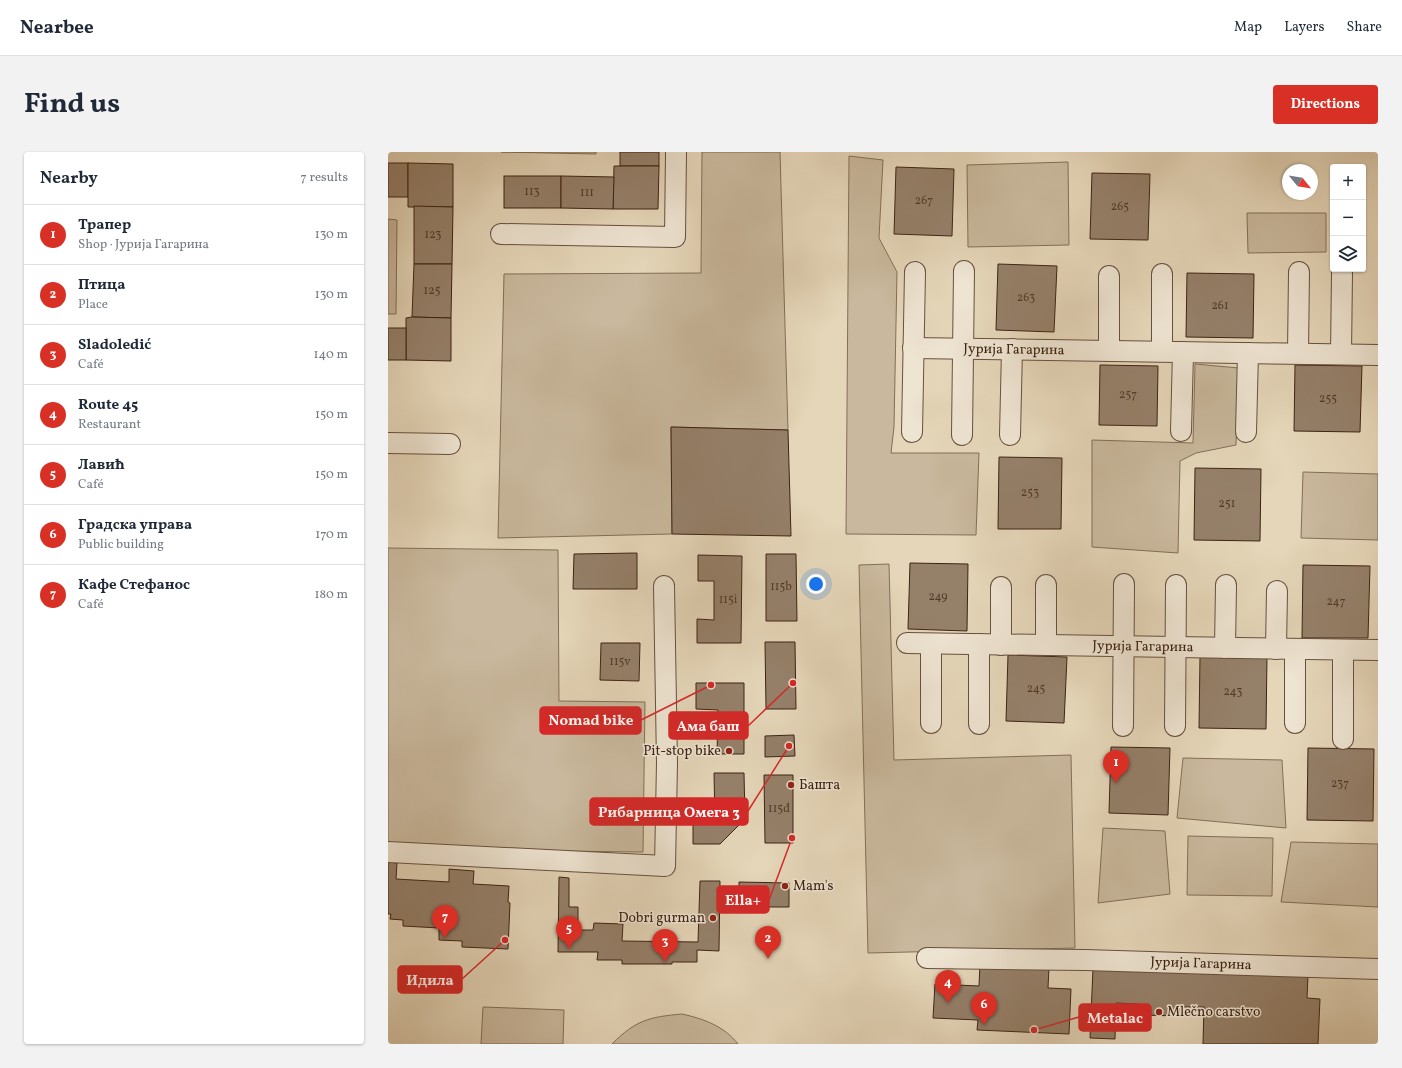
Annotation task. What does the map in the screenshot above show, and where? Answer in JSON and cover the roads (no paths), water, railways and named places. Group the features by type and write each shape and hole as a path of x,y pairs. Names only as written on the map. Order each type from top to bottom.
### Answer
{"street":[{"path":"501,234 676,237 676,152"},
{"path":"962,435 964,271"},
{"path":"912,432 915,272"},
{"path":"1298,353 1299,272"},
{"path":"1341,354 1342,273"},
{"path":"1162,274 1162,352"},
{"path":"1109,276 1109,351"},
{"name":"Јурија Гагарина","path":"913,348 1378,355"},
{"path":"1010,435 1012,349"},
{"path":"1181,431 1183,352"},
{"path":"1246,432 1248,353"},
{"path":"388,443 450,444"},
{"path":"1123,726 1124,584"},
{"path":"1046,585 1046,645"},
{"path":"1175,726 1176,585"},
{"path":"1225,648 1226,585"},
{"path":"388,852 665,866 667,763 664,586"},
{"path":"1001,587 1001,645"},
{"path":"1277,591 1295,723"},
{"name":"Јурија Гагарина","path":"907,643 1378,650"},
{"path":"931,644 931,723"},
{"path":"979,724 980,644"},
{"path":"1343,650 1343,739"},
{"name":"Јурија Гагарина","path":"927,958 1085,960 1378,969"}],"place":[{"name":"Ама баш","path":"793,683"},
{"name":"Nomad bike","path":"711,685"},
{"name":"Рибарница Омега 3","path":"789,746"},
{"name":"Pit-stop bike","path":"729,751"},
{"name":"Трапер","path":"1116,783"},
{"name":"Башта","path":"791,785"},
{"name":"Ella+","path":"792,838"},
{"name":"Mam's","path":"785,886"},
{"name":"Dobri gurman","path":"713,918"},
{"name":"Кафе Стефанос","path":"445,938"},
{"name":"Идила","path":"505,940"},
{"name":"Лавић","path":"569,949"},
{"name":"Птица","path":"768,959"},
{"name":"Sladoledić","path":"665,962"},
{"name":"Route 45","path":"948,1003"},
{"name":"Mlečno carstvo","path":"1159,1012"},
{"name":"Градска управа","path":"984,1025"},
{"name":"Metalac","path":"1034,1030"}]}
